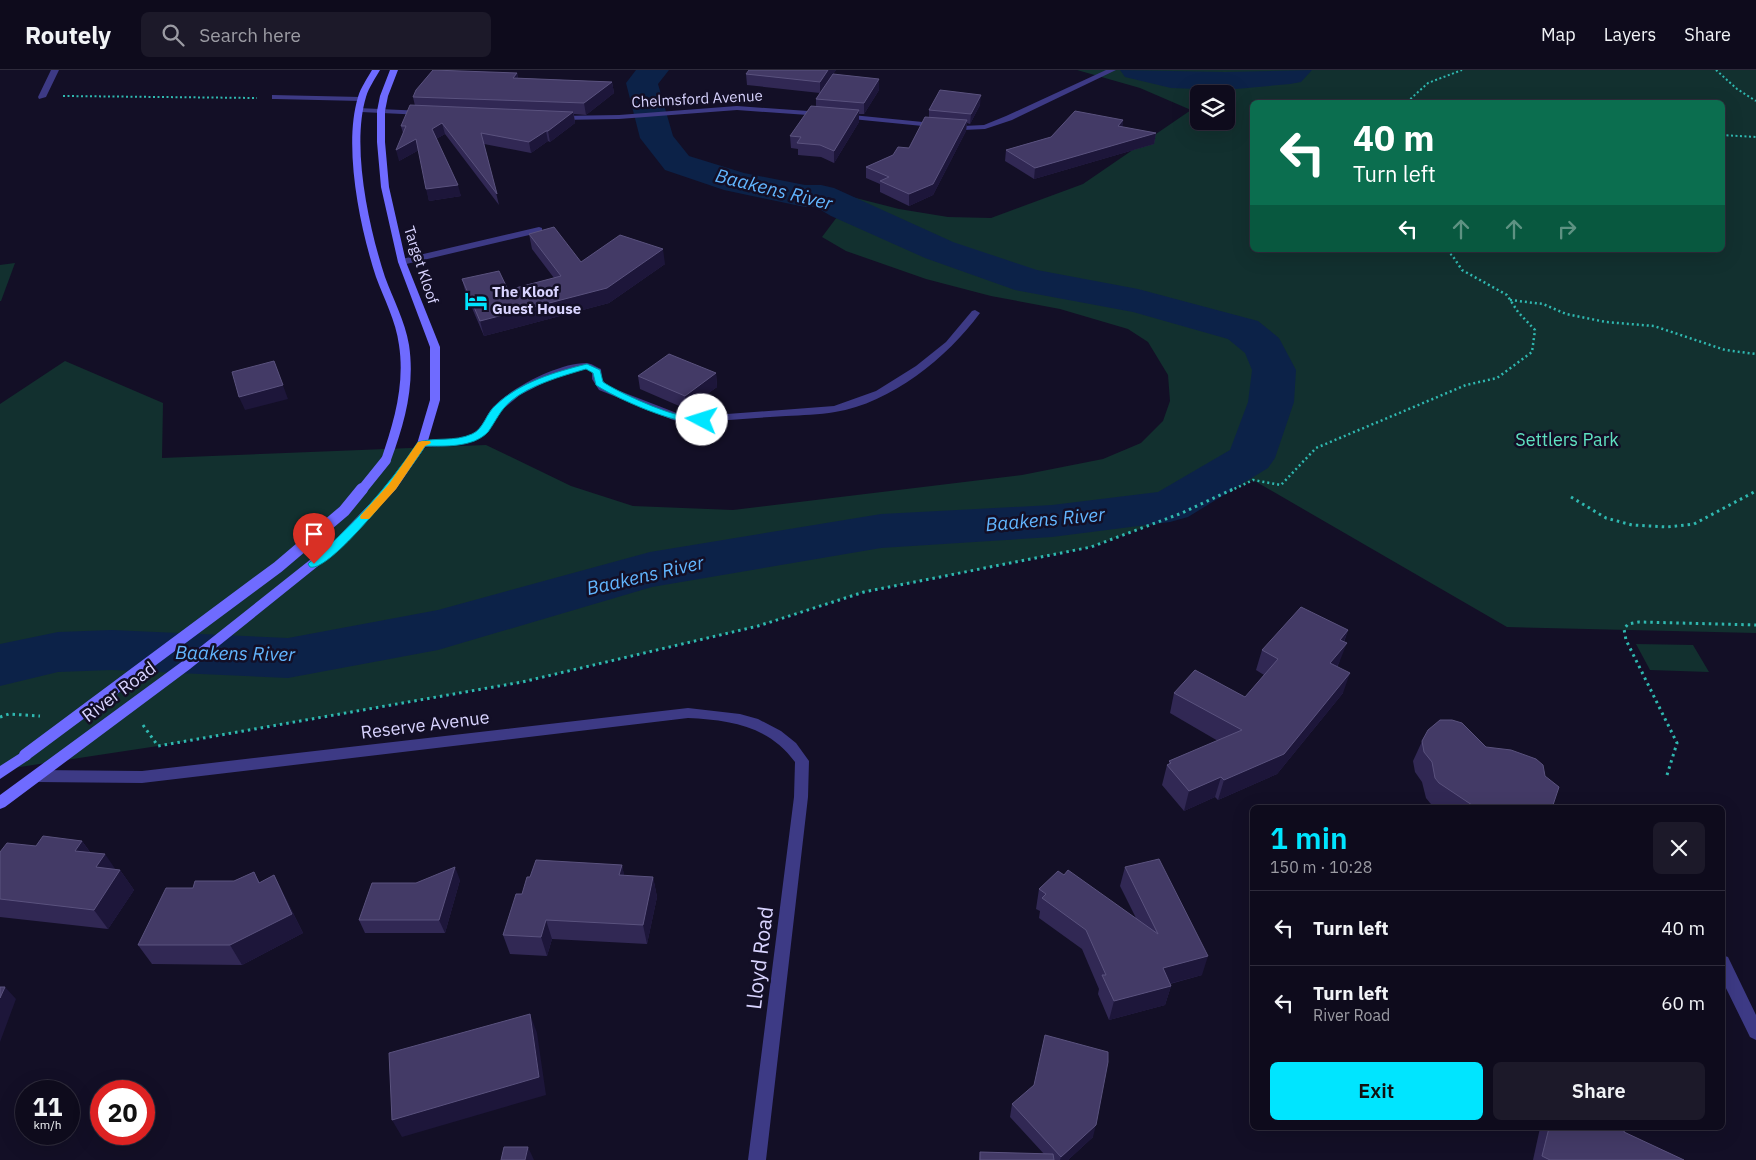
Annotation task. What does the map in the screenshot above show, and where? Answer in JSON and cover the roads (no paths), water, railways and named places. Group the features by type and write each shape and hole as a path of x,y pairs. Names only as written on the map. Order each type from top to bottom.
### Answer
{"main road":[{"path":"360,110 361,99 376,70"},
{"name":"Target Kloof","path":"394,70 384,96 381,111 381,142 385,187 402,262 435,347 435,400 422,444 409,464"},
{"name":"River Road","path":"0,773 278,567 344,510 386,460 402,415 406,386 404,343 380,275 359,186 358,146 360,110"},
{"name":"River Road","path":"0,802 51,767 253,614 340,543 386,494 409,464"}],"street":[{"path":"43,95 55,70"},
{"name":"Chelmsford Avenue","path":"553,118 619,117 753,108 974,128 1002,121 1112,70"},
{"path":"275,97 361,99"},
{"path":"360,110 428,113"},
{"path":"402,262 539,230"},
{"path":"422,444 468,440 484,430 496,409 509,397 549,377 587,366 597,372 597,379 603,388 677,418 687,420 835,409 848,406 882,392 907,376 946,347 975,313"},
{"name":"Reserve Avenue","path":"38,776 142,778 688,713 732,717 763,727 787,743 802,761"},
{"name":"Lloyd Road","path":"757,1160 802,797 802,761"},
{"path":"1725,968 1756,1032"}],"waterway":[{"name":"Baakens River","path":"0,665 58,652 112,650 288,658 438,630 650,570 881,531 1052,521 1170,506 1251,458 1271,402 1274,370 1264,347 1243,330 1138,301 1029,281 939,250 821,196 805,196 737,182 677,163 657,138 642,83 653,70"},
{"name":"Baakens River","path":"1136,70 1171,79 1225,81 1290,75 1296,70"}],"place":[{"name":"The Kloof Guest House","path":"476,301"}],"park label":[{"name":"Settlers Park","path":"1567,440"}]}
